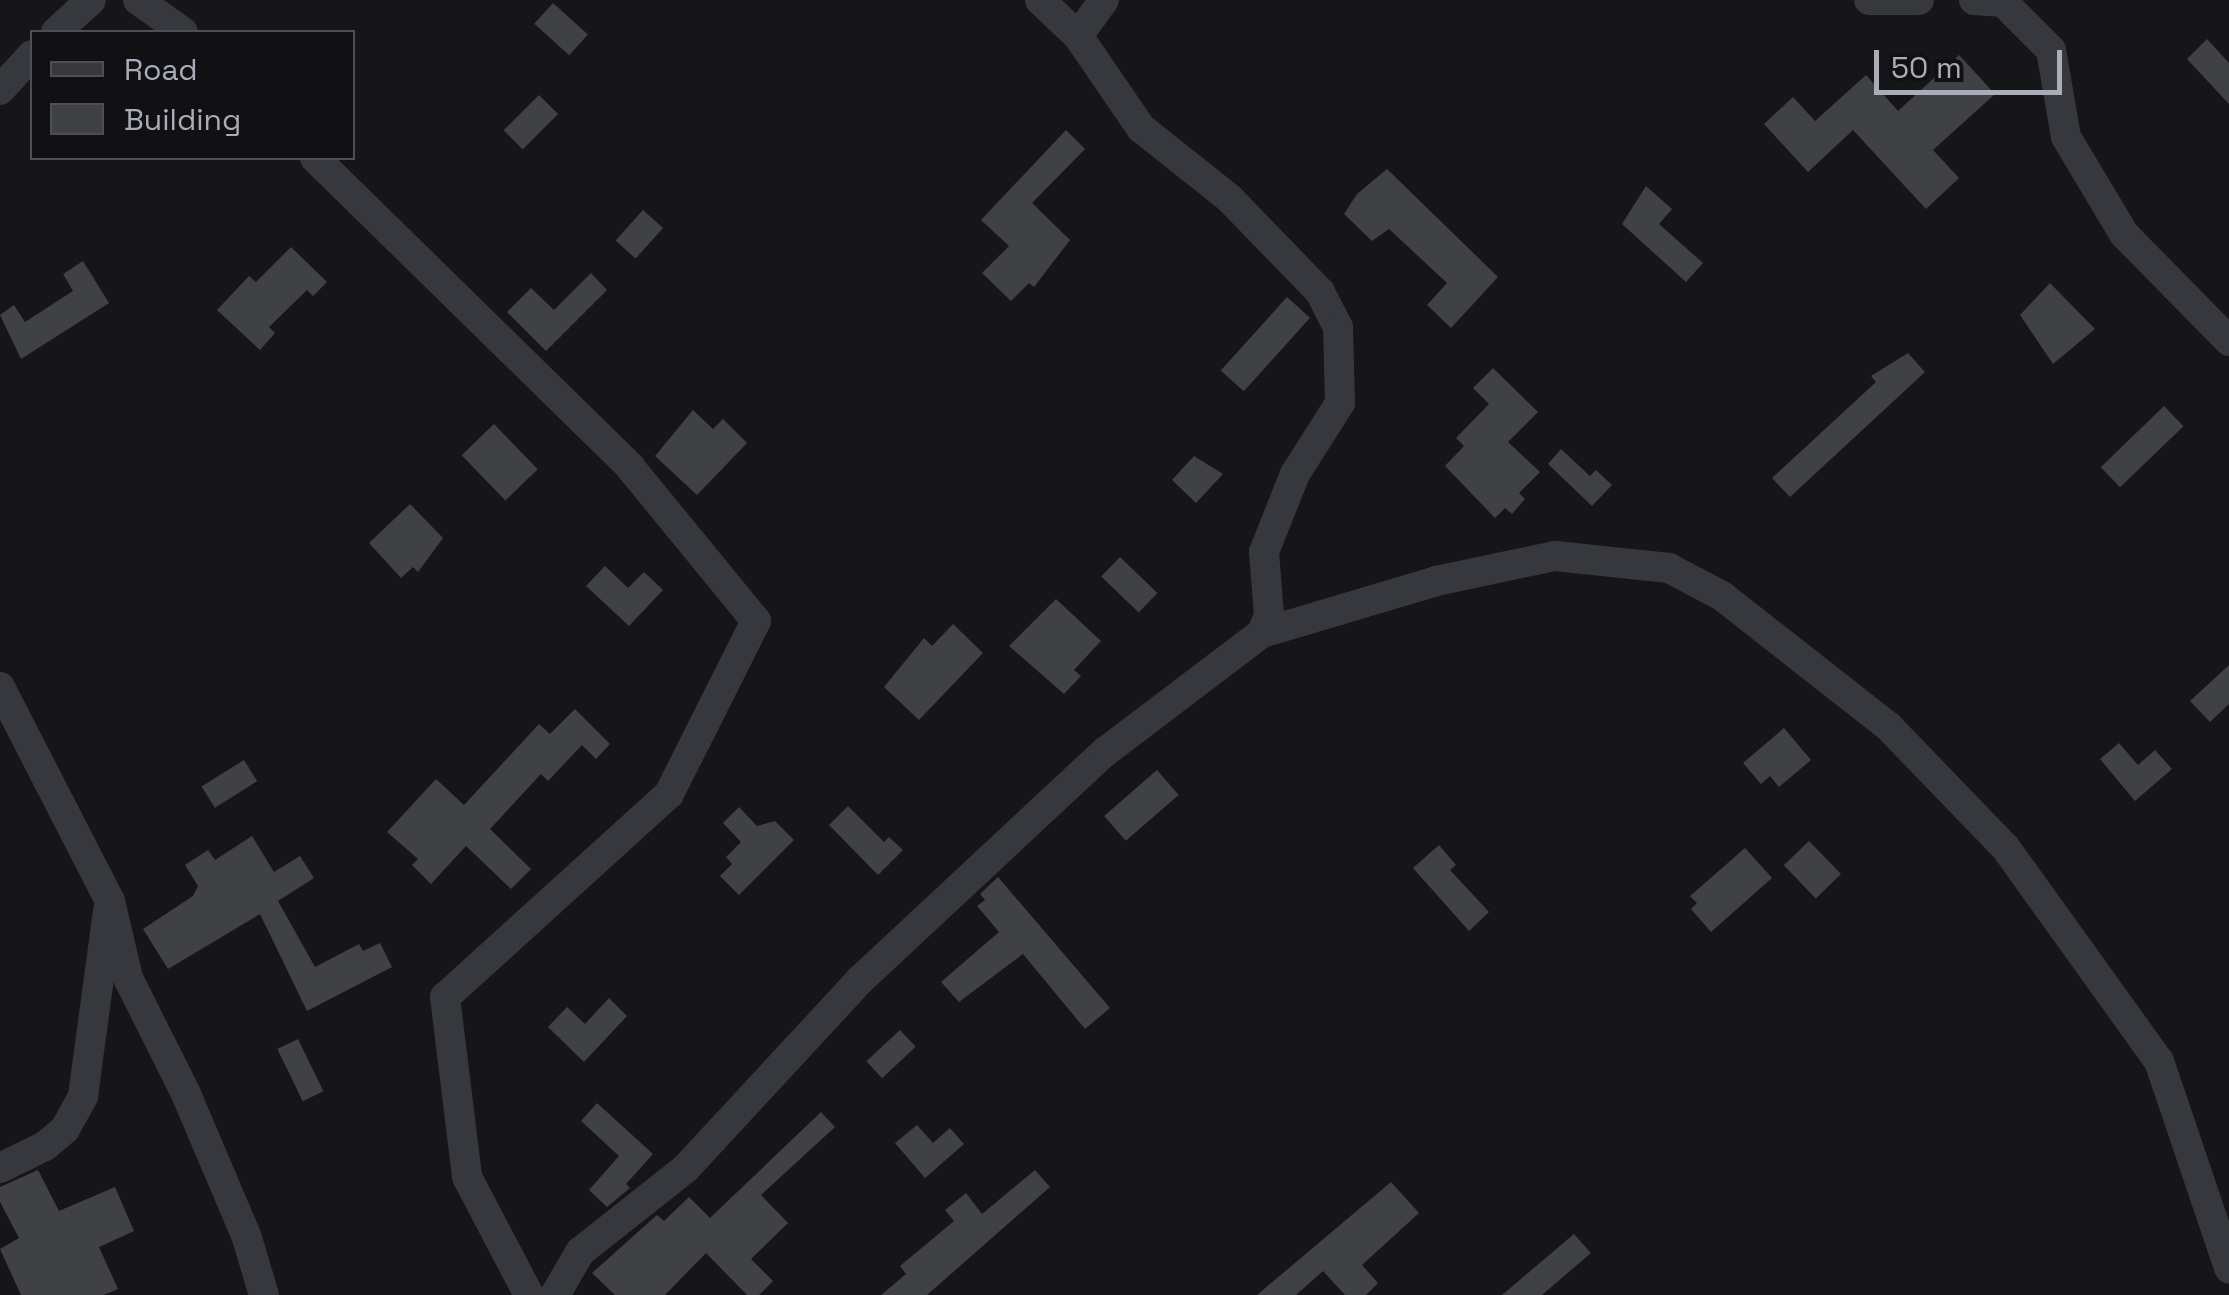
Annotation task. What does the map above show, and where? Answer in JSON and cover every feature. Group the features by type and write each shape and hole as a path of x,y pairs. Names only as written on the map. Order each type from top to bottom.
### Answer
{"street":[{"path":"58,30 90,0"},
{"path":"138,0 180,30"},
{"path":"1040,0 1078,36 1142,128 1255,225 1320,292 1338,327 1340,403 1296,474 1264,552 1269,615 1262,633"},
{"path":"1078,36 1104,0"},
{"path":"1869,0 1919,0"},
{"path":"1974,0 2003,2 2051,50 2066,138 2124,234 2229,341"},
{"path":"0,90 30,56"},
{"path":"317,160 630,467 756,621 669,794 445,997 466,1177 530,1295"},
{"path":"555,1295 580,1252 686,1168 874,968 1105,752 1262,633 1436,581 1555,556 1669,568 1722,596 1888,726 2004,848 2158,1060 2223,1220 2229,1268"},
{"path":"0,687 110,901 128,978 186,1094 248,1238 264,1295"},
{"path":"0,1168 45,1146 65,1129 83,1096 94,982 110,901"}],"building":[{"path":"553,3 588,34 569,55 534,24"},
{"path":"2207,39 2229,63 2229,104 2187,59"},
{"path":"1959,55 1995,94 1933,150 1959,178 1926,209 1853,130 1808,172 1764,124 1793,97 1815,121 1866,75 1898,111"},
{"path":"539,95 558,114 523,149 504,130"},
{"path":"1066,130 1085,149 1032,203 1070,240 1034,287 1029,283 1011,301 982,273 1009,246 981,220"},
{"path":"1387,169 1498,277 1451,328 1427,305 1447,283 1389,229 1372,241 1344,214 1357,194"},
{"path":"1646,186 1672,209 1659,224 1703,263 1686,282 1622,224"},
{"path":"643,210 663,228 636,259 616,240"},
{"path":"291,247 327,282 313,296 307,290 269,327 275,333 260,350 217,310 249,276 256,282"},
{"path":"83,261 109,303 21,359 0,315 14,305 25,322 73,291 63,274"},
{"path":"591,273 607,290 546,351 507,312 531,288 554,310"},
{"path":"2050,283 2095,329 2053,364 2020,315"},
{"path":"1287,297 1310,318 1244,391 1221,371"},
{"path":"1908,353 1925,372 1790,497 1772,478 1876,382 1871,376"},
{"path":"1493,368 1538,412 1508,442 1540,472 1519,493 1525,499 1512,514 1505,508 1495,518 1445,466 1464,446 1456,438 1489,404 1473,388"},
{"path":"2164,406 2183,426 2120,487 2101,467"},
{"path":"693,410 713,429 723,419 747,443 697,495 655,456"},
{"path":"494,424 538,469 505,501 462,455"},
{"path":"1561,449 1590,476 1596,470 1612,485 1592,506 1548,464"},
{"path":"1194,456 1223,474 1196,503 1172,480"},
{"path":"410,504 443,538 418,572 413,567 401,578 369,543"},
{"path":"1120,557 1157,593 1139,613 1101,576"},
{"path":"605,566 628,588 644,572 663,590 629,626 586,586"},
{"path":"1056,599 1101,641 1074,670 1081,676 1064,694 1009,646"},
{"path":"953,624 983,653 919,720 884,687 924,638 932,646"},
{"path":"2229,665 2229,704 2210,722 2190,701"},
{"path":"575,709 610,744 596,759 582,745 548,781 541,774 490,829 531,869 511,889 466,846 431,884 412,865 418,859 387,832 436,779 464,805 539,724 550,734"},
{"path":"1784,728 1811,760 1779,787 1770,776 1761,784 1743,763"},
{"path":"2119,743 2138,765 2155,750 2172,769 2135,801 2100,759"},
{"path":"244,760 257,781 215,808 202,786"},
{"path":"1157,770 1179,795 1126,841 1104,816"},
{"path":"848,806 884,842 889,837 903,850 878,875 829,825"},
{"path":"739,807 757,826 775,821 794,840 739,895 720,876 732,864 726,857 741,842 723,823"},
{"path":"252,836 274,872 300,856 314,878 278,901 315,967 359,944 363,951 380,943 392,967 307,1011 260,914 168,969 143,929 193,896 198,886 185,865 208,850 215,860"},
{"path":"1809,841 1841,874 1816,898 1784,865"},
{"path":"1439,845 1456,865 1450,870 1489,912 1469,931 1413,868"},
{"path":"1745,848 1772,878 1711,932 1691,909 1697,903 1690,896"},
{"path":"998,877 1110,1008 1085,1029 1023,954 959,1002 941,982 999,932 977,906 985,900 980,894"},
{"path":"609,998 627,1016 584,1062 548,1027 567,1007 585,1024"},
{"path":"900,1030 916,1047 882,1078 866,1061"},
{"path":"298,1039 323,1091 303,1101 277,1049"},
{"path":"597,1103 653,1154 626,1184 630,1188 607,1207 589,1190 619,1156 581,1121"},
{"path":"821,1112 835,1127 761,1195 788,1223 751,1259 773,1281 759,1295 747,1295 706,1253 665,1295 615,1295 592,1273 657,1215 664,1221 689,1197 710,1218"},
{"path":"917,1125 933,1143 950,1128 964,1144 925,1178 895,1143"},
{"path":"38,1170 59,1211 115,1187 134,1231 99,1247 118,1289 104,1295 21,1295 0,1249 19,1238 0,1202 0,1187"},
{"path":"1035,1170 1050,1187 927,1295 881,1295 906,1274 900,1266 954,1221 945,1210 966,1193 982,1214"},
{"path":"1391,1182 1419,1213 1362,1265 1378,1283 1366,1295 1345,1295 1323,1271 1296,1295 1257,1295"},
{"path":"1574,1234 1591,1253 1542,1295 1502,1295"}]}
